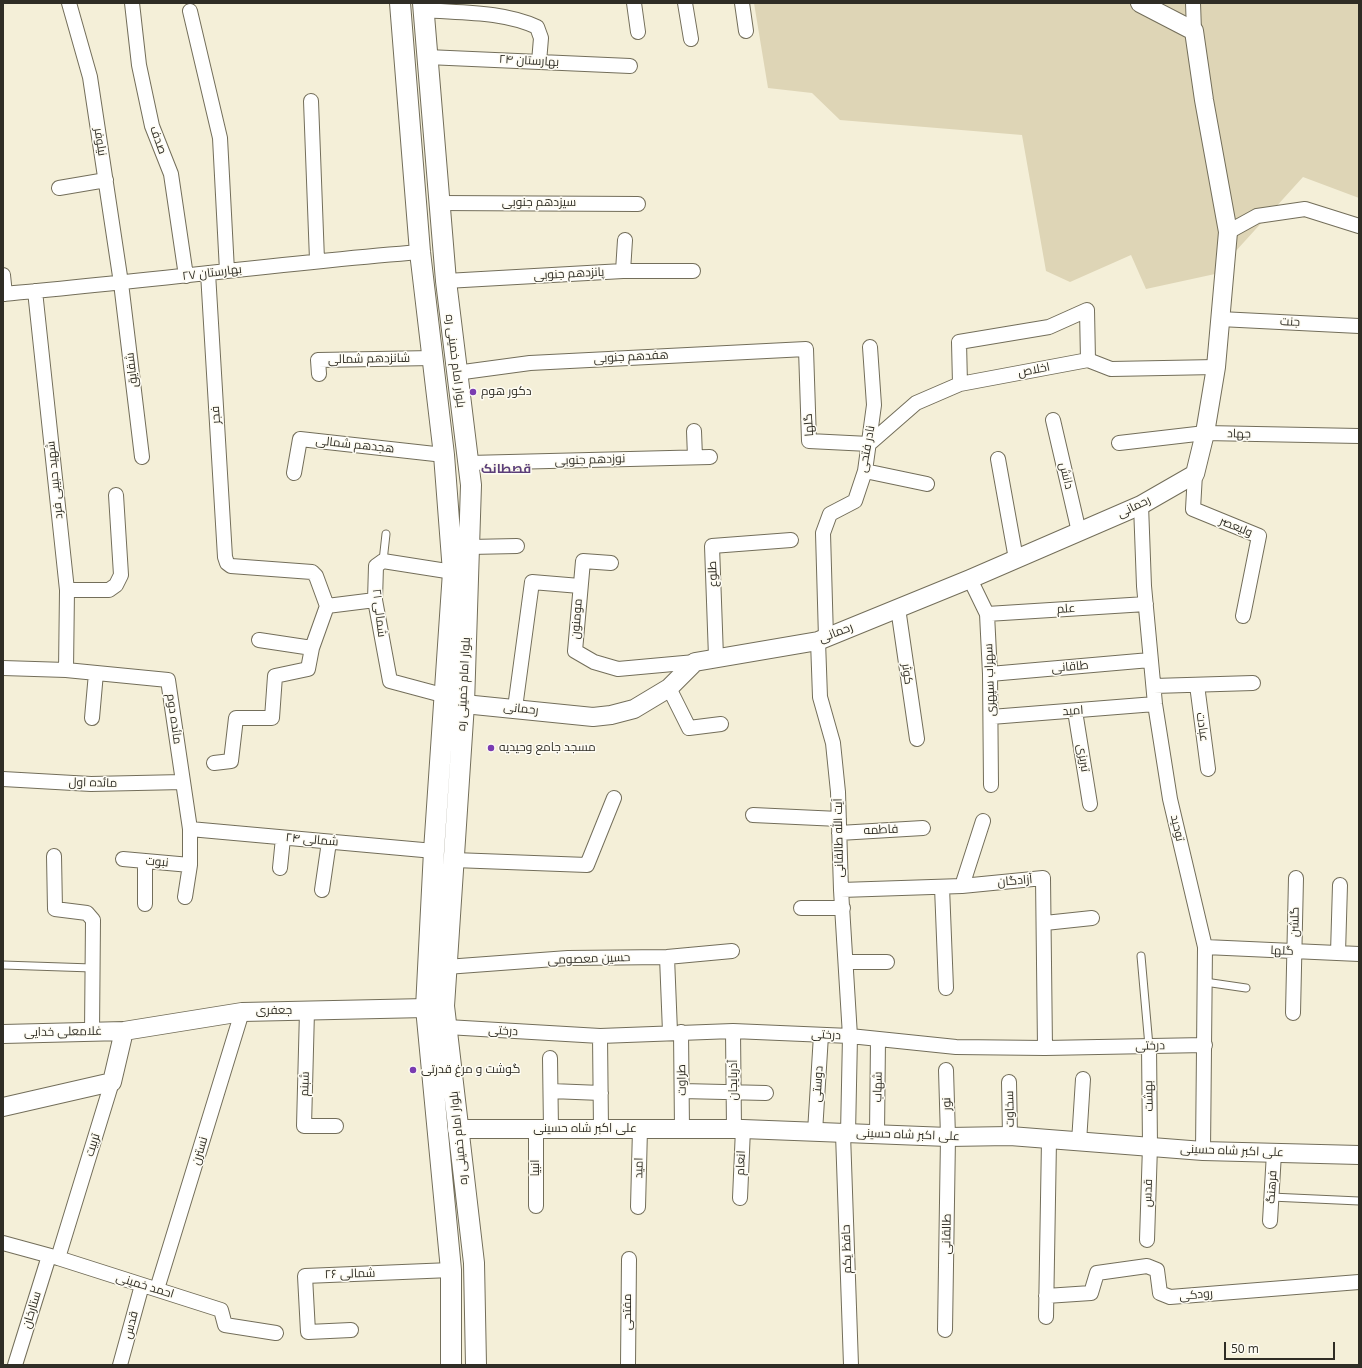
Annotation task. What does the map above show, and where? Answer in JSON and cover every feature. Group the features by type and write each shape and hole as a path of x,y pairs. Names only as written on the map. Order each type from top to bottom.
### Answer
{"main road":[{"name":"بلوار امام خمینی ره","path":"400,3 420,252 444,455 454,572 454,860 444,1006 457,1129 474,1263 476,1365"},
{"name":"بلوار امام خمینی ره","path":"423,7 446,281 456,373 469,463 470,547 455,700 434,851 426,1008 451,1270 451,1365"}],"street":[{"name":"نیلوفر","path":"69,3 90,77 122,283"},
{"name":"صدف","path":"132,3 139,65 152,126 171,174 186,276"},
{"path":"634,3 638,32"},
{"path":"685,3 691,39"},
{"path":"742,3 746,31"},
{"path":"1140,3 1194,31"},
{"path":"1193,3 1194,31 1204,100 1228,232 1216,366 1205,433 1195,474"},
{"path":"423,7 504,16 537,27 541,38 539,62"},
{"path":"190,11 220,138 227,271"},
{"name":"بهارستان ۲۴","path":"427,56 630,66"},
{"path":"310,101 316,260"},
{"path":"59,188 106,180"},
{"name":"سیزدهم جنوبی","path":"439,203 638,204"},
{"path":"1228,232 1258,216 1305,209 1359,226"},
{"path":"623,272 625,240"},
{"name":"بهارستان ۲۷","path":"4,294 122,283 316,260 420,252"},
{"name":"پانزدهم جنوبی","path":"446,281 623,272 693,271"},
{"name":"فجر","path":"208,273 225,558 227,563 231,566 312,572 316,576 327,606"},
{"path":"3,274 4,294"},
{"name":"شقایق","path":"122,283 142,457"},
{"name":"شهید حبیبی فرد","path":"35,291 67,590 66,670"},
{"path":"960,384 959,342 1049,327 1087,310 1088,360 1111,369 1216,366"},
{"name":"جنت","path":"1220,319 1359,326"},
{"name":"نادر فتحی","path":"822,639 823,534 830,514 855,501 864,471 874,405 870,347"},
{"name":"هفدهم جنوبی","path":"456,373 530,362 806,349"},
{"name":"گلها","path":"806,349 809,441 869,444"},
{"name":"شانزدهم شمالی","path":"319,374 318,360 433,358"},
{"name":"اخلاص","path":"869,444 916,403 960,384 1088,360"},
{"name":"دانش","path":"1053,420 1079,532"},
{"path":"694,431 695,457"},
{"name":"جهاد","path":"1119,443 1205,433 1359,436"},
{"name":"هجدهم شمالی","path":"294,473 300,439 444,455"},
{"name":"نوزدهم جنوبی","path":"469,463 710,457"},
{"path":"998,459 1016,559"},
{"path":"864,471 927,484"},
{"name":"رحمانی","path":"455,700 593,717 634,710 669,688 696,662 716,657 822,639 970,579 1141,505 1195,474"},
{"name":"ولیعصر","path":"1195,474 1193,510 1259,536 1243,616"},
{"path":"67,590 109,590 116,585 121,575 116,494"},
{"name":"توحید","path":"1141,505 1150,660 1156,704 1170,799 1205,948 1203,1151"},
{"name":"طلوع","path":"716,657 712,546 791,540"},
{"path":"470,547 517,546"},
{"path":"383,561 454,572"},
{"name":"۲۱ شمالی","path":"383,561 376,566 375,600 390,681 455,700"},
{"name":"مومنون","path":"611,562 583,561 575,651 594,662 618,669 696,662"},
{"name":"سهراب سپهری","path":"970,579 987,614 990,674 991,785"},
{"path":"515,708 532,582 580,586"},
{"path":"214,763 231,761 236,718 272,718 275,676 308,669 312,648 327,606 375,600"},
{"name":"علم","path":"987,614 1146,604"},
{"name":"کوثر","path":"898,608 917,739"},
{"name":"آیت الله طالقانی","path":"822,639 820,697 832,743 838,792 841,890 850,1036"},
{"path":"259,640 312,648"},
{"name":"طاقانی","path":"990,674 1150,660"},
{"name":"مائده دوم","path":"3,668 66,670 168,680 190,829 190,865 185,897"},
{"path":"92,718 96,673"},
{"path":"1154,686 1253,683"},
{"name":"عبادت","path":"1196,685 1208,769"},
{"path":"669,688 689,728 721,724"},
{"name":"امید","path":"991,717 1156,704"},
{"name":"تبریزی","path":"1075,711 1090,804"},
{"name":"مائده اول","path":"3,779 91,784 183,782"},
{"path":"454,860 587,865 614,798"},
{"name":"فاطمه","path":"753,815 839,826 923,828"},
{"path":"962,886 983,821"},
{"name":"۲۴ شمالی","path":"190,829 434,851"},
{"path":"280,868 283,838"},
{"path":"322,890 329,842"},
{"path":"54,856 55,909 87,913 93,920 92,1032"},
{"name":"نبوت","path":"123,859 190,865"},
{"path":"145,861 145,904"},
{"name":"آزادگان","path":"841,890 962,886 1043,878 1045,923 1045,1048"},
{"name":"گلشن","path":"1293,1013 1296,878"},
{"path":"1338,953 1340,885"},
{"path":"942,886 946,988"},
{"path":"801,908 843,908"},
{"path":"1045,923 1092,918"},
{"name":"گلها","path":"1205,948 1359,954"},
{"name":"حسین معصومی","path":"446,967 568,958 667,957 732,951"},
{"name":"طراوت","path":"667,957 682,1091 682,1129"},
{"path":"846,962 887,962"},
{"name":"جعفری","path":"124,1031 242,1012 426,1008"},
{"name":"شبنم","path":"307,1011 304,1126 336,1126"},
{"name":"نسترن","path":"157,1290 242,1012"},
{"name":"درختی","path":"447,1028 600,1036 734,1031 850,1036 956,1047 1045,1048 1205,1045"},
{"name":"غلامعلی خدایی","path":"3,1034 124,1031"},
{"name":"تربیت","path":"53,1257 112,1082 124,1031"},
{"name":"آذربایجان","path":"734,1031 734,1092 738,1129"},
{"name":"دوستی","path":"815,1132 821,1035"},
{"path":"600,1036 601,1129"},
{"name":"حافظ یکم","path":"850,1036 845,1134 851,1365"},
{"name":"شهاب","path":"877,1134 878,1039"},
{"name":"بهشت","path":"1149,1046 1150,1146"},
{"name":"انبیا","path":"536,1206 544,1129 551,1091 550,1058"},
{"name":"نور","path":"946,1070 948,1137"},
{"path":"1078,1142 1083,1079"},
{"path":"3,1107 112,1082"},
{"name":"سخاوت","path":"1009,1082 1010,1136"},
{"path":"551,1091 600,1093"},
{"path":"682,1091 766,1093"},
{"name":"علی اکبر شاه حسینی","path":"457,1129 738,1129 948,1137 1010,1136 1203,1151 1359,1155"},
{"name":"امید","path":"638,1207 640,1129"},
{"name":"انعام","path":"738,1129 740,1198"},
{"name":"طالقانی","path":"945,1330 948,1137"},
{"path":"1046,1317 1049,1140"},
{"name":"قدس","path":"1147,1240 1150,1146"},
{"name":"فرهنگ","path":"1270,1221 1274,1153"},
{"name":"احمد خمینی","path":"3,1243 142,1284 221,1310 225,1325 276,1333"},
{"name":"ستارخان","path":"15,1365 53,1257"},
{"name":"مفتحی","path":"628,1365 629,1259"},
{"name":"رودکی","path":"1046,1296 1091,1293 1097,1273 1147,1266 1156,1270 1160,1293 1170,1297 1359,1282"},
{"name":"۲۶ شمالی","path":"350,1330 308,1332 306,1276 451,1270"},
{"name":"قدس","path":"120,1365 142,1284"}],"lane":[{"path":"383,561 386,534"},
{"path":"1141,956 1149,1046"},
{"path":"3,965 92,968"},
{"path":"1205,982 1246,988"},
{"path":"1271,1197 1359,1201"}],"shaded area":[{"path":"754,3 1359,3 1359,198 1303,177 1215,274 1146,289 1131,255 1070,282 1046,271 1022,135 840,120 812,93 768,88"}],"place":[{"name":"دکور هوم","path":"473,392"},
{"name":"مسجد جامع وحیدیه","path":"491,748"},
{"name":"گوشت و مرغ قدرتی","path":"413,1070"}],"district":[{"name":"قصطانک","path":"506,469"}]}
